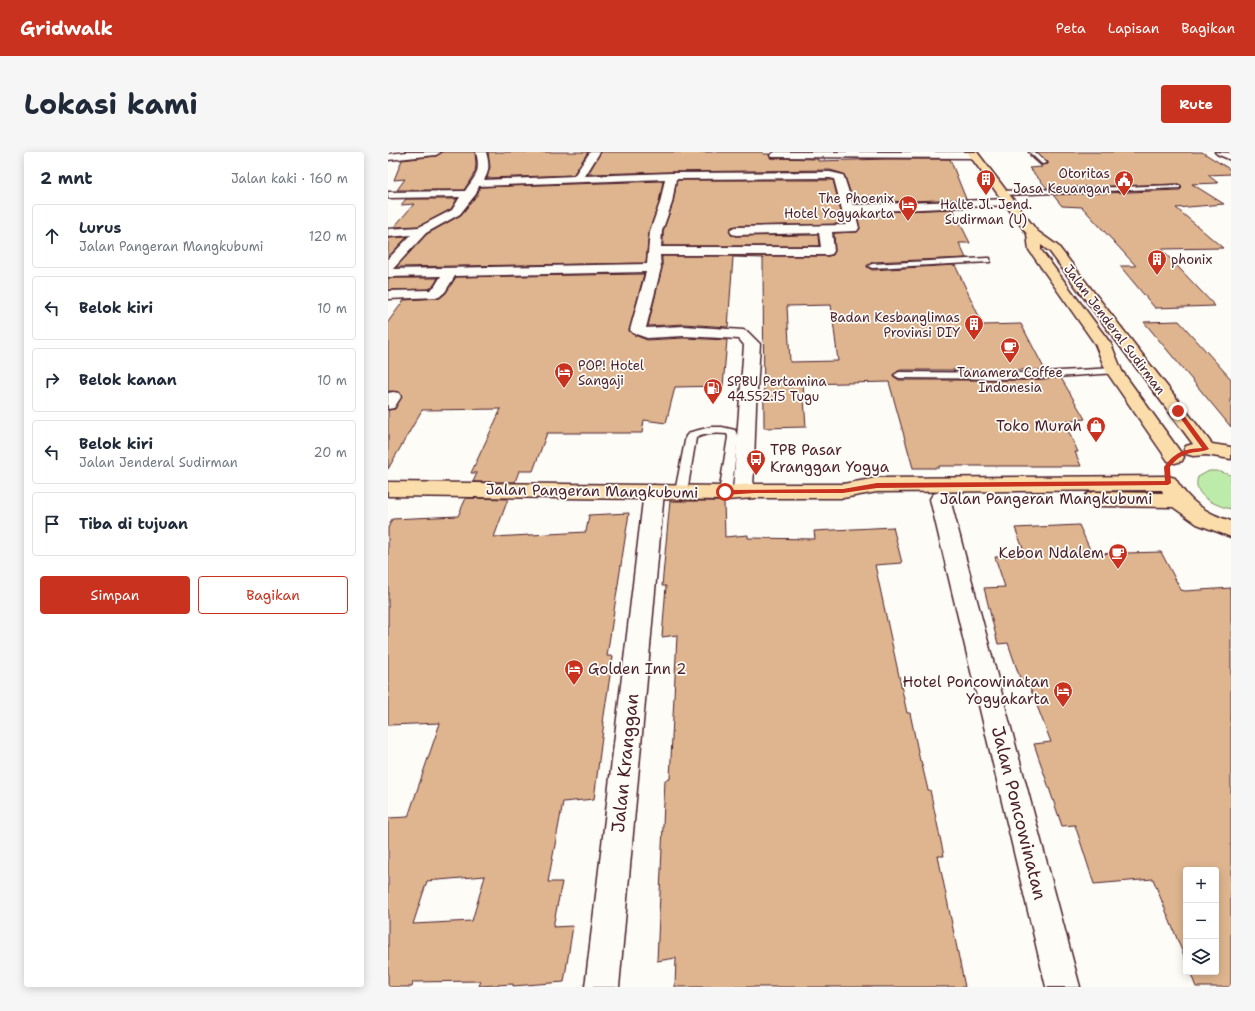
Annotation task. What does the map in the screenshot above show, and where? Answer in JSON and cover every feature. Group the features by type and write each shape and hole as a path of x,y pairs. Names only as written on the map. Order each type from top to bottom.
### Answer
{"main road":[{"name":"Jalan Jenderal Sudirman","path":"973,153 1033,234 1054,249 1206,449"},
{"name":"Jalan Jenderal Sudirman","path":"1033,234 1035,250 1103,344 1114,371 1175,457"},
{"path":"1079,311 1100,310"},
{"path":"1231,453 1206,449 1188,451 1175,457 1167,467 1173,492 1208,520 1231,529"},
{"name":"Jalan Pangeran Mangkubumi","path":"390,491 843,491 877,486 1173,492"},
{"name":"Jalan Pangeran Mangkubumi","path":"843,491 879,498 940,499 1173,492"}],"street":[{"path":"388,157 436,152"},
{"path":"388,267 422,230 456,212 470,194 483,173 484,164 481,152"},
{"path":"578,179 595,152"},
{"path":"1220,152 1231,157"},
{"path":"773,175 775,153 973,153"},
{"path":"477,182 671,176 837,176 853,228 736,231"},
{"path":"671,176 666,204 656,231 654,268 638,330 647,333 684,331 743,335 752,344 747,406 734,492"},
{"path":"388,195 470,194"},
{"path":"848,209 1010,202"},
{"path":"654,251 828,251 825,229"},
{"path":"388,233 422,230"},
{"path":"388,273 654,268"},
{"path":"388,295 434,294 440,289 450,272"},
{"name":"Jalan Kranggan","path":"602,987 654,492"},
{"name":"Jalan Poncowinatan","path":"940,499 1063,987"}],"lane":[{"path":"1032,152 1044,163"},
{"path":"1002,193 1178,187"},
{"path":"872,266 988,260"},
{"path":"899,375 1024,376 1114,371"},
{"path":"681,492 691,436 700,432 726,430 731,432 732,437 734,492"}],"green space":[{"path":"1209,471 1217,471 1231,475 1231,509 1206,499 1198,489 1198,477"}],"building":[{"path":"442,152 475,152 475,172 464,190 397,190 405,179 394,180 402,160 436,156"},
{"path":"488,152 588,152 573,175 487,178 490,167"},
{"path":"601,152 763,152 763,154 769,154 771,158 818,159 818,161 950,159 966,199 854,203 844,174 830,170 588,174"},
{"path":"1037,152 1202,152 1231,170 1231,174 1208,175 1218,183 1192,184 1224,204 1176,208 1223,248 1161,249 1215,306 1155,308 1120,266 1136,266 1082,207 1062,206 1053,195 1180,190 1182,188 1181,185 1047,188 1029,168 1042,167 1029,155 1041,165 1048,164 1048,162"},
{"path":"677,180 833,180 844,224 736,226 729,230 731,235 736,236 818,235 819,246 663,246 663,231 673,203"},
{"path":"663,181 659,203 649,231 646,263 396,267 427,234 461,215 477,195 480,187"},
{"path":"406,199 457,199 451,209 419,226 394,227 414,204 401,205"},
{"path":"953,209 970,243 959,243 966,258 872,262 867,267 872,270 955,265 983,325 1021,324 1045,370 899,370 893,376 899,380 1024,380 1061,378 1085,419 1064,422 1078,452 1075,452 1081,466 939,466 939,468 913,468 889,382 803,384 806,427 764,428 763,258 733,257 728,327 684,324 648,326 662,268 662,256 833,255 835,251 834,233 857,232 860,229 857,213","holes":["831,305 838,361 790,362 787,306"]},
{"path":"407,237 388,257 388,238"},
{"path":"644,274 629,331 632,334 647,340 684,338 727,340 723,386 675,387 666,423 644,420 642,433 547,433 533,471 519,471 515,482 473,482 477,473 471,473 501,409 422,410 388,469 388,410 395,409 402,396 399,392 388,391 388,322 404,300 440,298 446,293 456,277"},
{"path":"388,278 438,278 434,285 429,289 388,290"},
{"path":"1179,321 1231,379 1231,427 1144,322"},
{"path":"466,498 508,499 494,537 586,532 589,515 629,513 607,656 613,656 603,722 594,799 563,802 548,882 562,882 553,927 573,926 564,982 513,986 513,984 479,986 481,981 413,982 412,987 388,987 388,818 408,817 440,723 388,725 388,528 392,519 458,516","holes":["485,876 472,921 413,924 427,881"]},
{"path":"670,501 724,501 725,537 748,535 748,538 815,539 814,531 893,527 902,563 875,565 907,713 910,713 920,761 928,790 930,790 944,856 938,856 965,987 675,987 676,958 657,961 665,780 670,779 677,635 662,637 666,586 662,586"},
{"path":"1079,525 1092,554 1161,552 1181,590 1231,588 1231,987 1196,987 1191,975 1219,975 1219,867 1183,867 1183,954 1153,879 1094,884 1075,825 1062,826 1034,744 1051,742 1027,680 1021,681 1008,643 998,644 984,588 1005,587 995,557 1026,556 1015,528"}],"place":[{"name":"Halte Jl. Jend. Sudirman (U)","path":"986,196"},
{"name":"Otoritas Jasa Keuangan","path":"1124,197"},
{"name":"The Phoenix Hotel Yogyakarta","path":"908,222"},
{"name":"phonix","path":"1157,276"},
{"name":"Badan Kesbanglimas Provinsi DIY","path":"974,341"},
{"name":"Tanamera Coffee Indonesia","path":"1010,364"},
{"name":"POP! Hotel Sangaji","path":"564,389"},
{"name":"SPBU Pertamina 44.552.15 Tugu","path":"713,405"},
{"name":"Toko Murah","path":"1096,443"},
{"name":"TPB Pasar Kranggan Yogya","path":"756,476"},
{"name":"Kebon Ndalem","path":"1118,570"},
{"name":"Golden Inn 2","path":"574,686"},
{"name":"Hotel Poncowinatan Yogyakarta","path":"1063,708"}],"route":[{"path":"725,492 843,491 877,486 1168,483 1167,467 1175,457 1188,451 1206,449 1178,411"}]}
